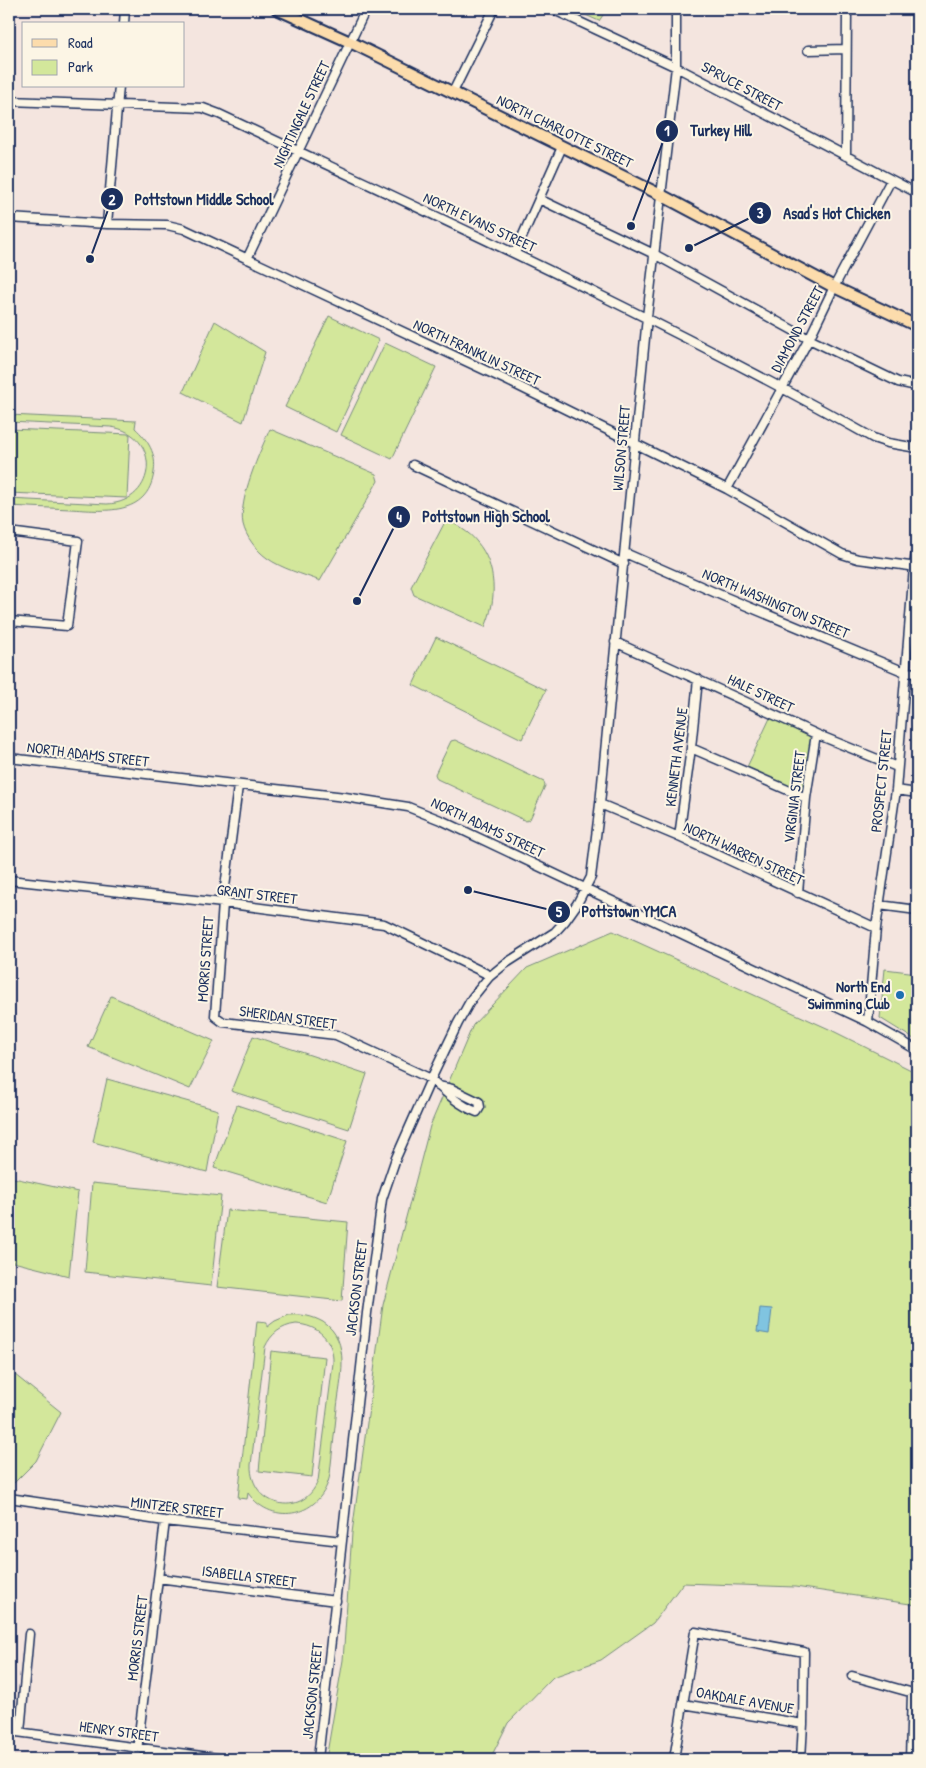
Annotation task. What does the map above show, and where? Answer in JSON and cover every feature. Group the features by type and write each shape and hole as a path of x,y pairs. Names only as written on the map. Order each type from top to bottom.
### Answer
{"main road":[{"name":"NORTH CHARLOTTE STREET","path":"278,9 453,92 662,196 834,287 917,326"}],"street":[{"path":"124,22 125,9"},
{"name":"NIGHTINGALE STREET","path":"247,259 366,9"},
{"path":"453,92 494,9"},
{"name":"SPRUCE STREET","path":"552,9 676,67 917,193"},
{"name":"WILSON STREET","path":"586,888 591,877 600,804 647,317 676,67 676,9"},
{"path":"846,156 847,9"},
{"path":"808,50 846,49"},
{"path":"107,224 120,88"},
{"name":"NORTH EVANS STREET","path":"9,101 203,108 647,317 782,387 873,438 888,443 917,448"},
{"path":"514,253 562,147"},
{"name":"DIAMOND STREET","path":"727,489 809,339 834,287 891,180"},
{"path":"539,199 654,254 809,339 898,382 917,386"},
{"name":"NORTH FRANKLIN STREET","path":"9,218 107,224 167,225 184,229 508,381 727,489 842,554 858,559 916,567"},
{"path":"413,464 624,564"},
{"path":"9,532 78,540 66,626 9,621"},
{"name":"PROSPECT STREET","path":"868,1022 876,928 896,790 917,544"},
{"name":"NORTH WASHINGTON STREET","path":"625,553 905,672 917,673"},
{"name":"HALE STREET","path":"615,642 816,734 897,767"},
{"name":"KENNETH AVENUE","path":"679,837 698,679"},
{"name":"VIRGINIA STREET","path":"798,894 806,798 816,734"},
{"path":"691,748 806,798"},
{"name":"NORTH ADAMS STREET","path":"9,758 345,797 408,807 443,821 868,1022 917,1050"},
{"name":"MORRIS STREET","path":"215,1016 223,903 238,786"},
{"path":"896,790 917,792"},
{"name":"NORTH WARREN STREET","path":"600,804 679,837 798,894 876,928"},
{"name":"GRANT STREET","path":"9,880 223,903 384,924 485,973 489,977"},
{"name":"JACKSON STREET","path":"318,1759 372,1264 382,1199 396,1158 466,1006 489,977 505,964 556,932 574,911 586,888"},
{"path":"879,904 917,910"},
{"name":"SHERIDAN STREET","path":"215,1016 223,1022 336,1036 431,1079 438,1086 469,1109 477,1112 480,1107 478,1102 452,1089 438,1086"},
{"name":"MINTZER STREET","path":"9,1498 165,1520 342,1541"},
{"name":"MORRIS STREET","path":"136,1759 165,1520"},
{"name":"ISABELLA STREET","path":"158,1578 336,1601"},
{"path":"674,1759 695,1632 804,1652 801,1759"},
{"path":"20,1732 29,1634"},
{"path":"852,1676 914,1694 910,1759"},
{"name":"OAKDALE AVENUE","path":"683,1704 803,1724"},
{"name":"HENRY STREET","path":"9,1730 225,1759"}],"green space":[{"path":"572,9 607,9 599,21"},
{"path":"329,316 379,340 336,432 285,407"},
{"path":"215,321 265,352 243,422 183,392"},
{"path":"385,343 436,367 392,459 341,435"},
{"path":"9,415 136,421 135,428 148,442 153,453 155,465 150,487 143,497 133,504 109,510 9,506 9,499 107,504 124,500 136,492 144,481 147,467 146,454 139,442 128,432 111,427 9,422"},
{"path":"9,429 130,434 127,498 9,493"},
{"path":"270,429 376,474 378,481 320,581 286,568 267,558 252,543 244,529 242,514 247,489"},
{"path":"447,518 474,538 484,551 488,561 493,583 493,595 492,606 485,627 414,595 411,587"},
{"path":"436,637 546,690 522,739 413,685"},
{"path":"771,716 807,733 811,739 803,793 747,767"},
{"path":"455,740 544,782 545,786 530,819 526,821 437,779 435,774 451,741"},
{"path":"613,931 829,1029 917,1073 917,1605 795,1587 683,1583 653,1623 601,1660 553,1677 508,1723 490,1759 326,1759 343,1660 352,1533 383,1305 430,1126 473,1025 527,968"},
{"name":"North End Swimming Club","path":"885,969 917,973 917,1041 880,1018"},
{"path":"111,996 214,1041 190,1089 88,1047"},
{"path":"253,1036 367,1074 349,1129 231,1091"},
{"path":"107,1079 218,1110 207,1172 93,1142"},
{"path":"237,1105 347,1141 327,1202 214,1168"},
{"path":"9,1177 78,1192 69,1276 9,1261"},
{"path":"92,1183 221,1196 211,1286 85,1272"},
{"path":"227,1210 348,1222 342,1301 217,1287"},
{"path":"289,1315 298,1315 311,1317 323,1322 332,1330 338,1340 342,1362 330,1474 325,1488 318,1500 308,1508 296,1512 283,1513 270,1511 258,1504 248,1493 247,1499 238,1498 257,1321 267,1322 267,1327","holes":["296,1324 304,1325 323,1335 328,1341 333,1355 318,1481 310,1493 301,1501 290,1504 278,1503 268,1498 259,1490 253,1479 251,1465 265,1347 270,1338 281,1329"]},
{"path":"271,1351 325,1357 312,1477 259,1471"},
{"path":"9,1370 61,1412 36,1461 14,1483 9,1483"}],"water":[{"path":"760,1308 772,1309 769,1334 757,1332"}],"place":[{"name":"Turkey Hill","path":"631,226"},
{"name":"Asad's Hot Chicken","path":"689,248"},
{"name":"Pottstown Middle School","path":"90,259"},
{"name":"Pottstown High School","path":"357,601"},
{"name":"Pottstown YMCA","path":"468,890"},
{"name":"North End Swimming Club","path":"900,995"}]}
